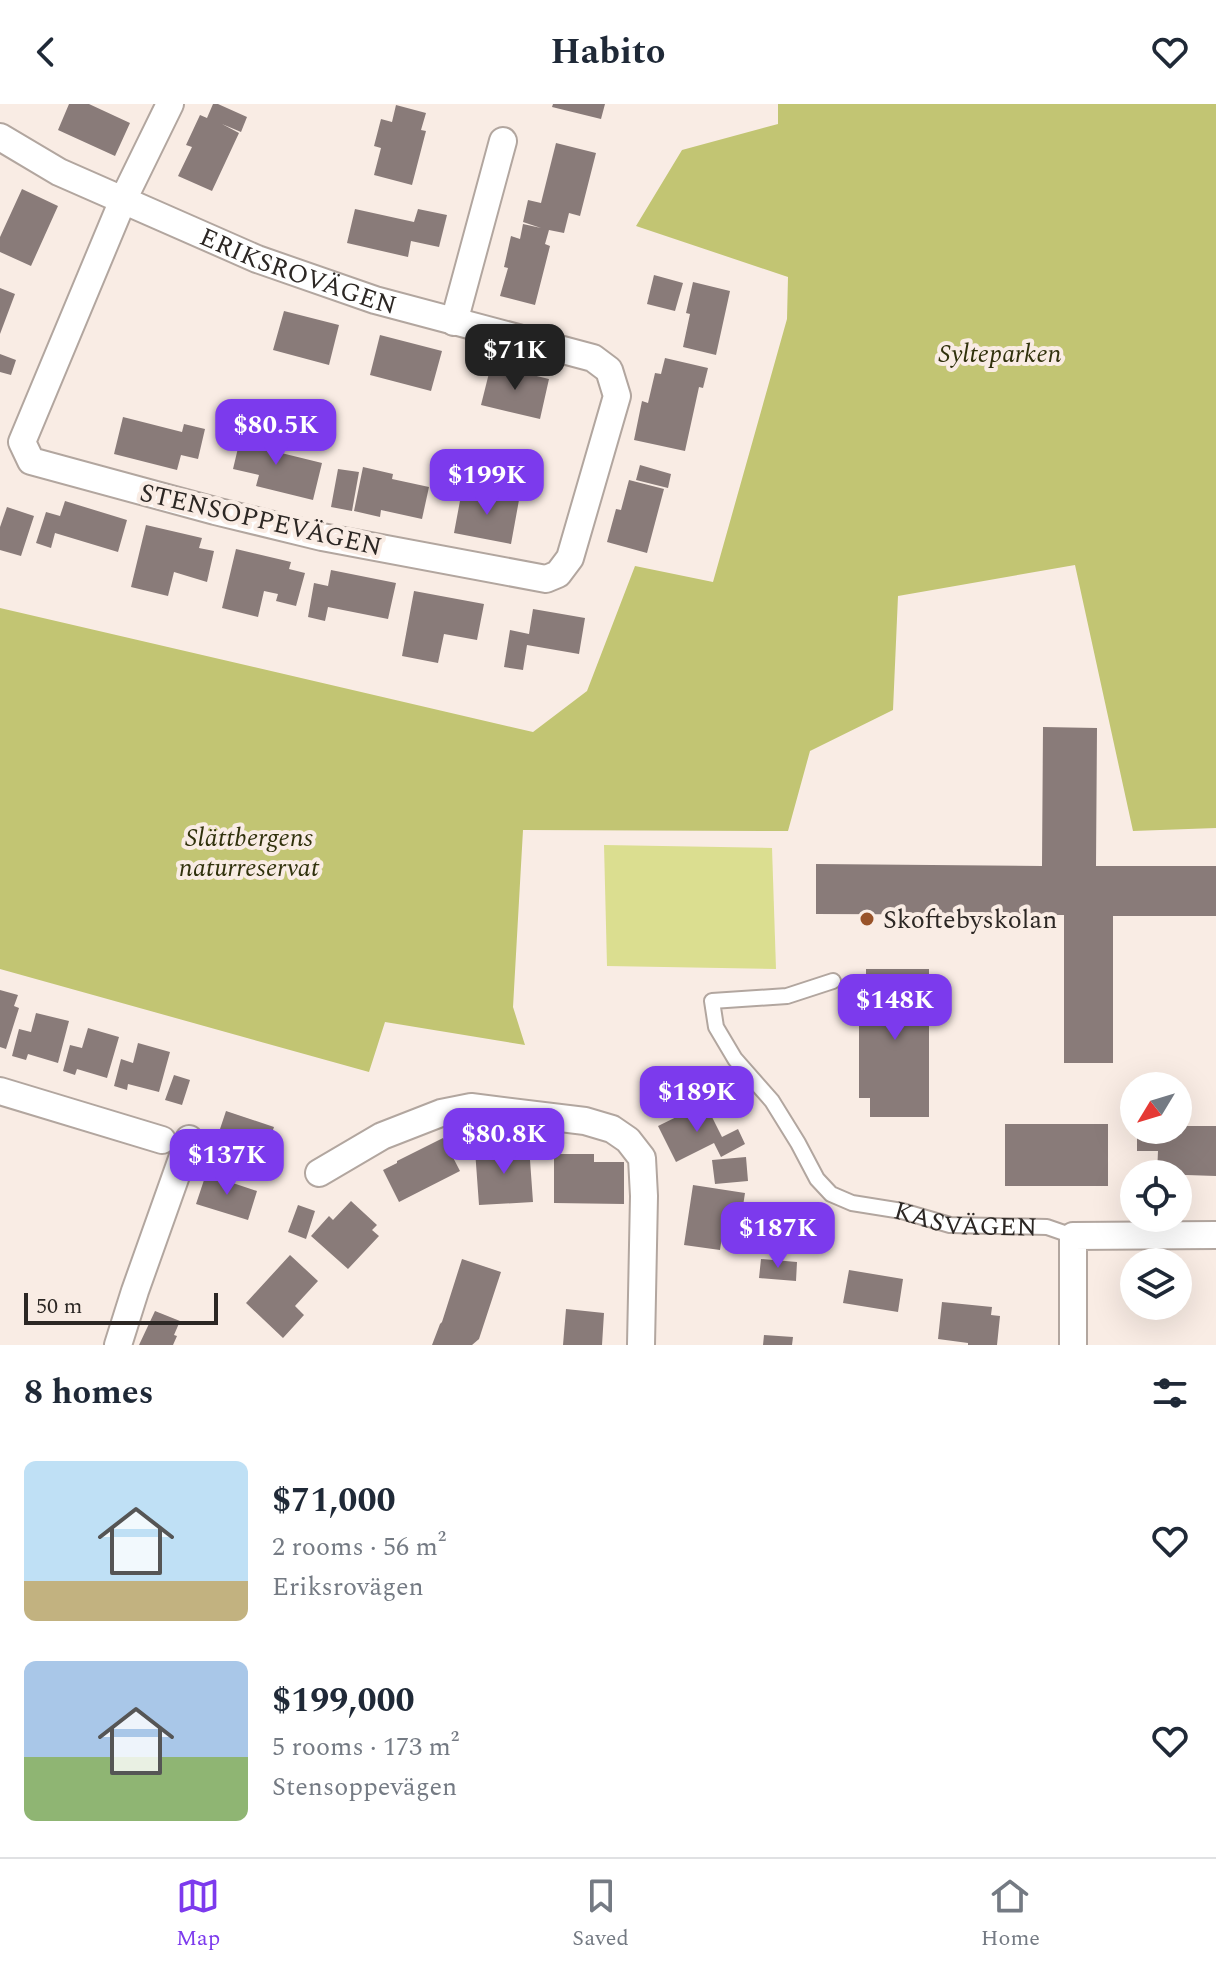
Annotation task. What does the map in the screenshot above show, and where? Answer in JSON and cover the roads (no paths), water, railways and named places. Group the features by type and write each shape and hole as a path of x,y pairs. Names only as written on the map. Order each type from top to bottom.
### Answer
{"street":[{"path":"123,200 170,104"},
{"name":"ERIKSROVÄGEN","path":"0,137 59,172 257,259 375,300 593,358 609,370"},
{"path":"454,322 503,141"},
{"name":"STENSOPPEVÄGEN","path":"123,200 22,442 31,461 322,537 546,579 558,574 570,558 617,396 609,370"},
{"path":"0,1091 176,1139 118,1345"},
{"path":"319,1173 382,1136 441,1113 471,1107 585,1121 612,1129 628,1140 642,1158 641,1345"},
{"name":"KASVÄGEN","path":"1073,1345 1073,1236 1216,1235"}],"lane":[{"name":"KASVÄGEN","path":"833,981 787,996 712,1001 716,1027 735,1059 772,1101 817,1179 831,1194 852,1203 902,1211 950,1225 1047,1227 1073,1236"}],"place":[{"name":"Skoftebyskolan","path":"867,919"}],"park label":[{"name":"Sylteparken","path":"1000,353"},
{"name":"Slättbergens naturreservat","path":"249,852"}]}
